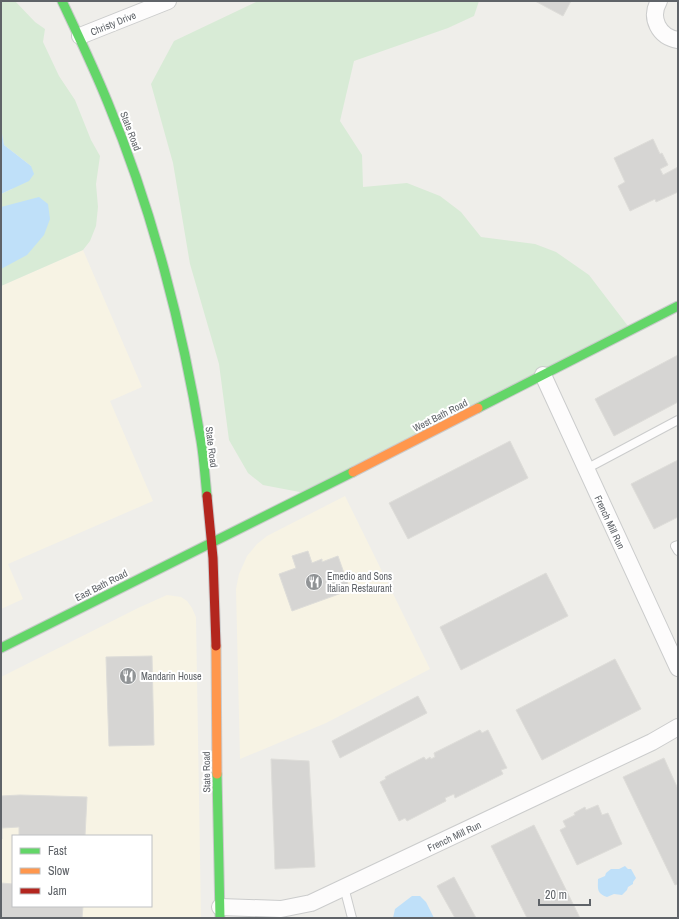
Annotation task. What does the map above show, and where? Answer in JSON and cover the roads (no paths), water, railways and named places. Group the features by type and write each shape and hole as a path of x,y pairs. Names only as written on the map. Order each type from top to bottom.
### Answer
{"main road":[{"name":"State Road","path":"62,1 80,36 100,84 129,156 148,213 165,274 200,434 212,542 220,913"},
{"name":"West Bath Road","path":"212,542 267,516 678,306"},
{"name":"East Bath Road","path":"1,648 212,542"}],"street":[{"name":"Christy Drive","path":"80,36 168,1"},
{"path":"659,1 654,15 656,24 668,37 678,40"},
{"name":"French Mill Run","path":"543,375 678,668"},
{"name":"French Mill Run","path":"220,913 271,913 281,909 311,903 652,742 678,728"}],"lane":[{"path":"586,469 678,420"},
{"path":"678,545 675,546 678,551"},
{"path":"344,887 352,918"}],"water":[{"path":"1,128 4,145 31,166 34,174 29,181 1,194"},
{"path":"39,197 48,204 50,219 44,235 27,255 1,269 1,207"},
{"path":"625,866 628,869 631,869 636,878 633,884 628,887 622,895 614,894 607,897 601,894 598,890 598,879 605,876 611,869 619,869"},
{"path":"412,896 420,896 426,902 434,918 393,918 395,909"}],"place":[{"name":"Emedio and Sons Italian Restaurant","path":"314,582"},
{"name":"Mandarin House","path":"128,676"}]}
